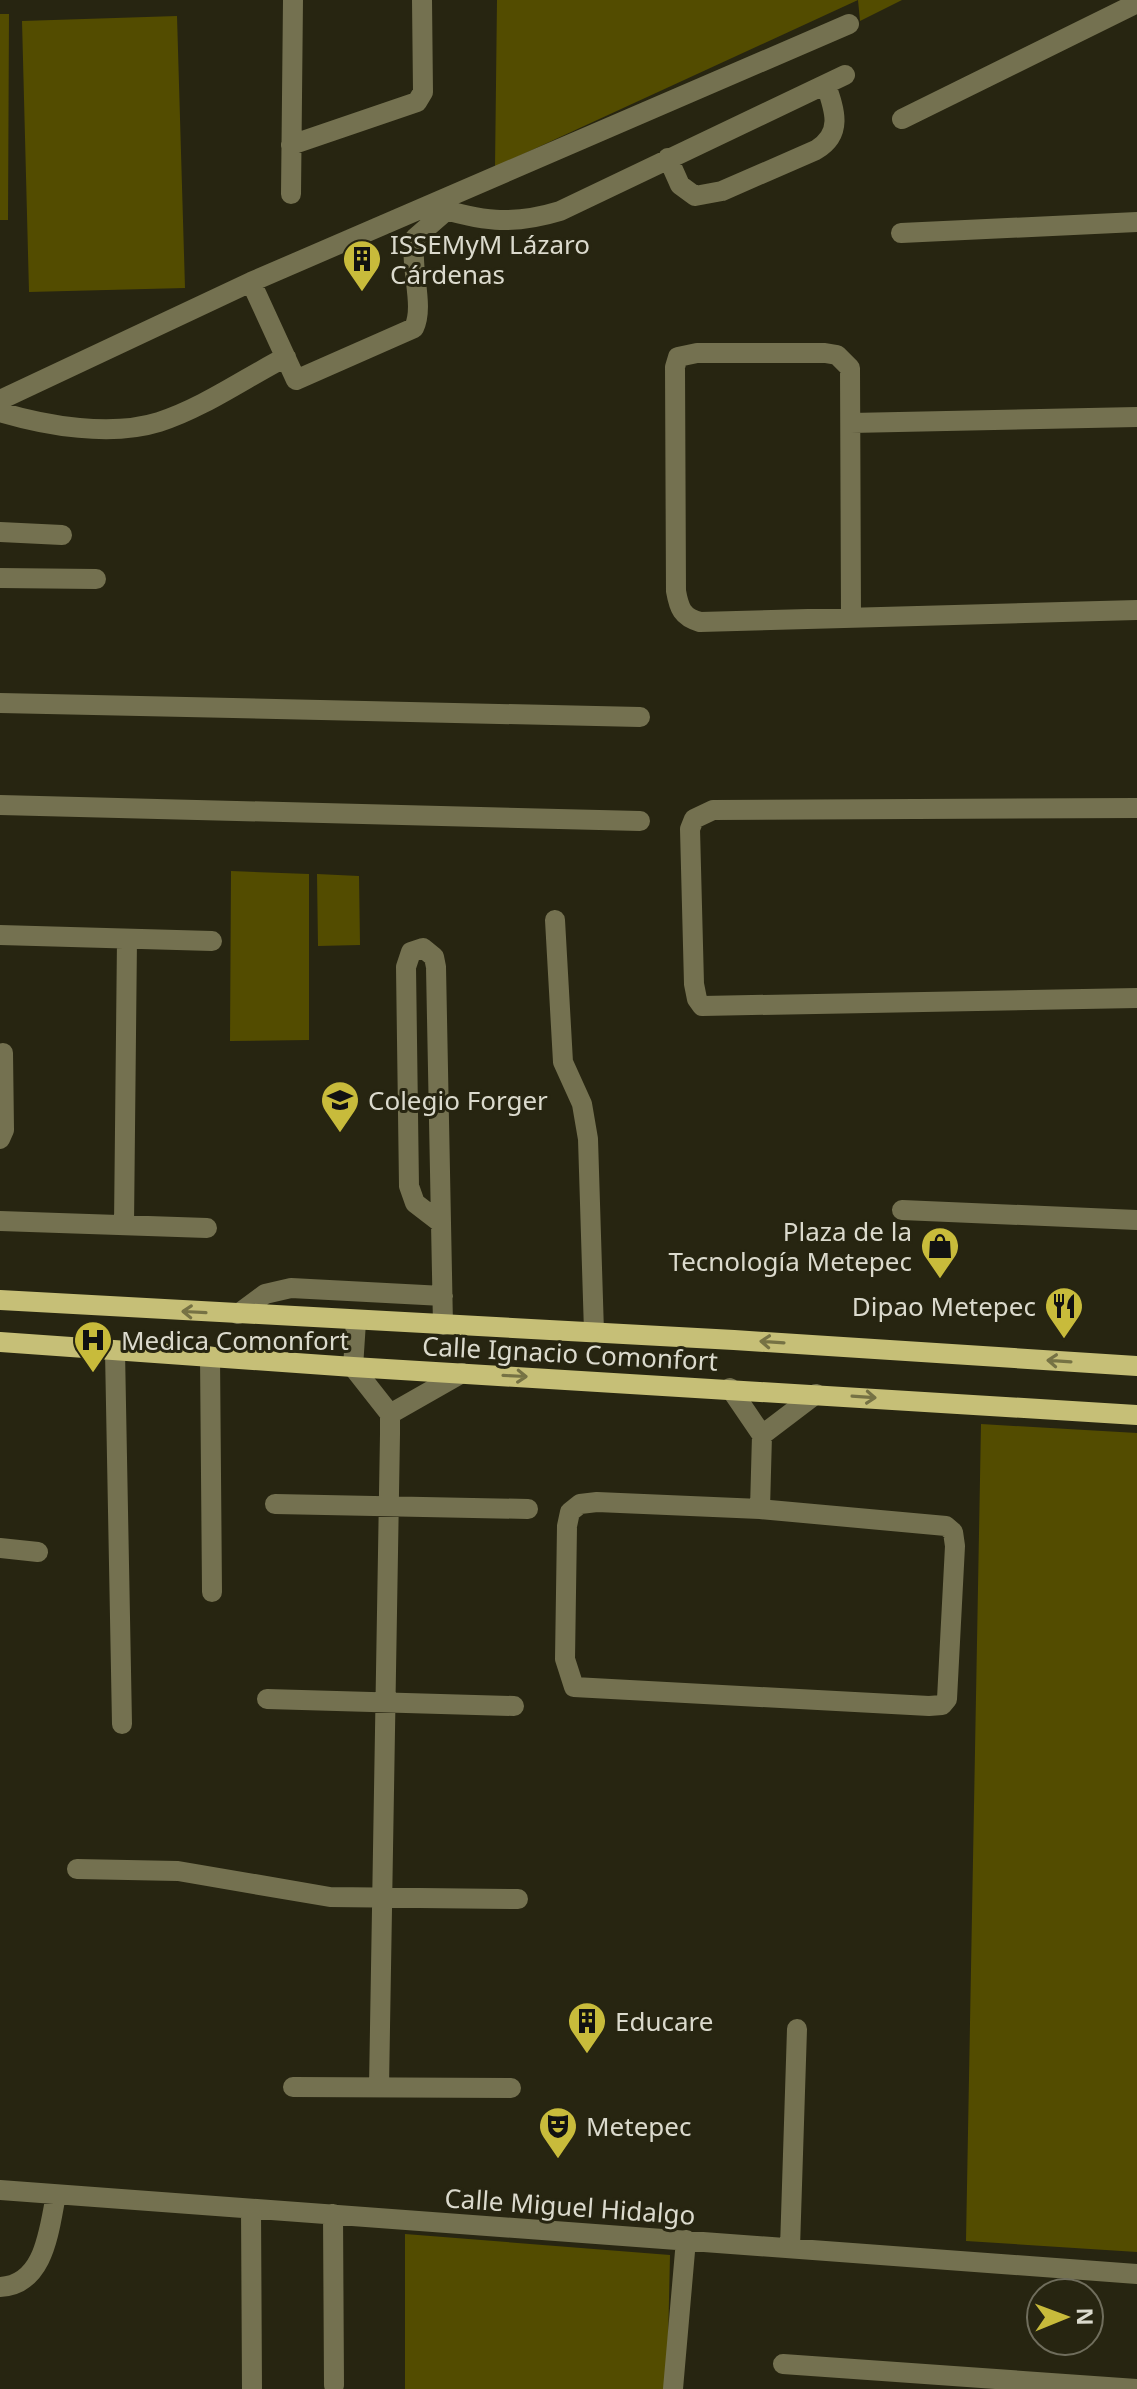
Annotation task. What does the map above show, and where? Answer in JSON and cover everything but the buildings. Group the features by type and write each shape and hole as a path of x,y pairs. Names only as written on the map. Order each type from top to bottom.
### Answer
{"main road":[{"name":"Calle Ignacio Comonfort","path":"0,1300 356,1322 594,1332 1137,1366"},
{"name":"Calle Ignacio Comonfort","path":"0,1342 1137,1415"}],"street":[{"path":"291,194 293,0"},
{"path":"291,145 411,106 421,98 422,0"},
{"path":"902,119 1137,3"},
{"path":"0,400 251,282 439,208 849,24"},
{"path":"439,208 475,220 532,220 560,211 845,75"},
{"path":"668,158 680,185 695,196 722,191 816,150 828,143 835,130 836,115 826,85"},
{"path":"251,282 296,380 414,328 418,319 412,266 415,238 439,208"},
{"path":"901,233 1137,222"},
{"path":"851,615 850,368 837,355 697,353 678,357 675,367 679,608 687,619 700,622 851,615 1137,610"},
{"path":"0,412 36,422 140,426 179,413 286,357"},
{"path":"851,423 1137,417"},
{"path":"0,532 62,535"},
{"path":"0,578 96,579"},
{"path":"0,703 640,717"},
{"path":"0,805 640,821"},
{"path":"1137,808 713,810 694,819 690,829 694,984 702,1006 1137,998"},
{"path":"555,920 563,1062 582,1104 588,1139 594,1332"},
{"path":"0,935 212,941"},
{"path":"124,1225 127,939"},
{"path":"441,1223 415,1203 409,1186 406,967 411,952 423,948 434,957 436,967 443,1325"},
{"path":"0,1139 4,1130 3,1053"},
{"path":"902,1210 1137,1220"},
{"path":"0,1221 207,1228"},
{"path":"238,1314 265,1294 291,1288 443,1296"},
{"path":"356,1322 353,1367 390,1414 379,2087"},
{"path":"115,1351 122,1724"},
{"path":"210,1356 212,1592"},
{"path":"390,1414 462,1373"},
{"path":"730,1388 762,1435 760,1509"},
{"path":"762,1435 816,1394"},
{"path":"597,1502 760,1509 933,1522 953,1532 950,1686 942,1705 574,1687 565,1659 570,1512 580,1504 597,1502"},
{"path":"275,1504 528,1509"},
{"path":"0,1548 38,1552"},
{"path":"267,1699 514,1706"},
{"path":"77,1869 178,1871 296,1893 381,1899 518,1899"},
{"path":"790,2248 797,2029"},
{"path":"293,2087 511,2088"},
{"name":"Calle Miguel Hidalgo","path":"0,2190 1137,2274"},
{"path":"0,2287 22,2281 34,2269 44,2251 56,2195"},
{"path":"251,2209 252,2389"},
{"path":"333,2214 334,2385"},
{"path":"673,2389 686,2240"},
{"path":"783,2364 1034,2386 1137,2389"}],"shaded area":[{"path":"497,0 858,0 495,167"},
{"path":"858,0 902,0 860,21"},
{"path":"0,14 9,14 8,220 0,220"},
{"path":"177,16 185,288 29,292 22,21"},
{"path":"231,871 309,874 309,1040 230,1041"},
{"path":"317,874 359,876 360,945 318,946"},
{"path":"981,1424 1137,1433 1137,2252 966,2241"},
{"path":"405,2234 670,2255 667,2389 405,2389"}],"place":[{"name":"ISSEMyM Lázaro Cárdenas","path":"362,293"},
{"name":"Colegio Forger","path":"340,1134"},
{"name":"Plaza de la Tecnología Metepec","path":"940,1280"},
{"name":"Dipao Metepec","path":"1064,1340"},
{"name":"Medica Comonfort","path":"93,1374"},
{"name":"Educare","path":"587,2055"},
{"name":"Metepec","path":"558,2160"}]}
